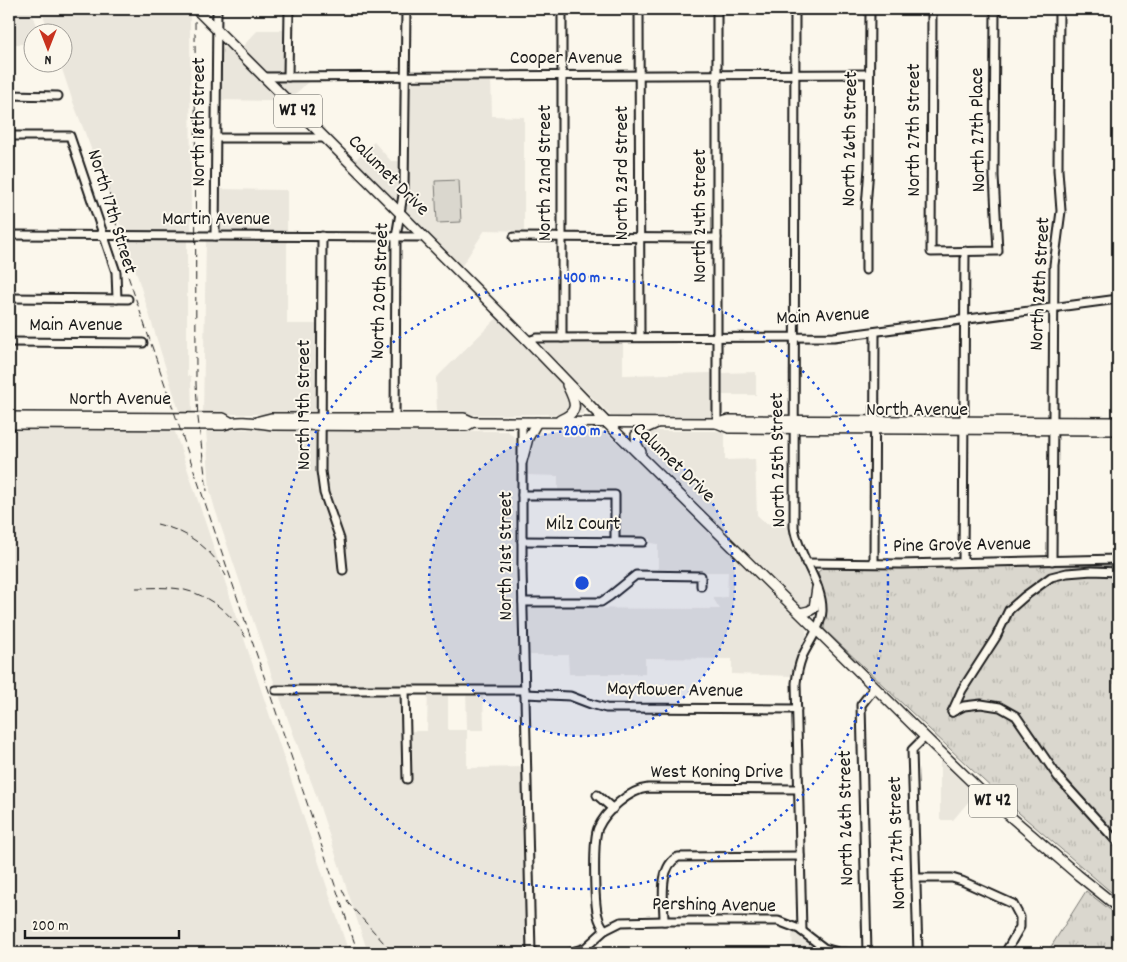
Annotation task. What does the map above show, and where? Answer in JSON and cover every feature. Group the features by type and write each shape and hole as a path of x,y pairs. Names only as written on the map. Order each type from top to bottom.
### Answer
{"main road":[{"name":"Calumet Drive","path":"196,9 528,341 606,422 925,738 982,792 1118,907"},
{"path":"554,422 569,416 575,406 572,394 564,378"},
{"name":"North Avenue","path":"9,417 223,418 230,422"},
{"name":"North Avenue","path":"9,424 223,425 230,422 258,422 273,425 321,421 395,422 463,426 473,422 718,423 729,420 794,424 1053,425 1118,422"},
{"path":"522,461 528,438 537,422"},
{"path":"647,462 637,445 636,436 644,429 660,423"},
{"name":"North Avenue","path":"1053,425 1118,430"},
{"path":"800,613 814,608 817,588"}],"street":[{"name":"North 18th Street","path":"216,236 217,9"},
{"path":"288,77 289,9"},
{"name":"North 20th Street","path":"395,422 396,237 404,189 406,9"},
{"name":"North 22nd Street","path":"562,9 562,338"},
{"name":"North 23rd Street","path":"639,9 640,337"},
{"name":"North 24th Street","path":"717,9 718,423"},
{"name":"North 25th Street","path":"795,9 794,527 798,546 817,588 822,611 821,619 800,664 796,683 802,931"},
{"name":"North 26th Street","path":"866,270 870,9"},
{"name":"North 27th Street","path":"932,9 931,252 965,251"},
{"name":"North 27th Place","path":"965,251 998,251 994,176 995,9"},
{"name":"North 28th Street","path":"1052,561 1054,265 1061,211 1058,170 1059,9"},
{"name":"Cooper Avenue","path":"263,77 869,74"},
{"path":"9,95 58,96"},
{"name":"North 17th Street","path":"9,136 70,136 116,272 118,299"},
{"path":"216,138 325,138"},
{"name":"Martin Avenue","path":"9,235 423,237"},
{"name":"North 19th Street","path":"322,236 322,481 340,538 343,570"},
{"path":"514,237 717,238"},
{"path":"963,562 965,251"},
{"path":"9,298 128,299"},
{"name":"Main Avenue","path":"528,341 536,338 834,337 1118,299"},
{"path":"874,564 875,332"},
{"name":"Main Avenue","path":"9,342 143,343"},
{"name":"North 21st Street","path":"522,422 523,602 531,953"},
{"path":"522,495 615,495 614,542"},
{"name":"Milz Court","path":"522,541 644,542"},
{"name":"Pine Grove Avenue","path":"806,563 874,564 1118,559"},
{"path":"1118,572 1092,571 1067,573 1052,577 1025,596 1009,610 996,636 962,690 952,712 964,706 981,704 1000,707 1016,716 1058,777 1118,843"},
{"path":"523,602 601,602 636,575 701,576 701,586"},
{"name":"North 26th Street","path":"867,953 861,705 875,687"},
{"name":"Mayflower Avenue","path":"276,690 525,692 570,696 606,708 797,708"},
{"path":"405,690 407,779"},
{"name":"North 27th Street","path":"918,953 912,750 925,738"},
{"name":"West Koning Drive","path":"605,930 600,923 597,910 595,840 598,828 613,809 629,794 641,789 799,789"},
{"path":"597,795 613,809"},
{"path":"664,921 665,870 670,862 678,857 800,856"},
{"path":"916,878 945,877 962,880 1014,906 1020,916 1020,926 1005,953"},
{"name":"Pershing Avenue","path":"569,953 585,948 605,930 628,921 778,921 792,925 824,948 838,952 860,953"}],"shaded area":[{"path":"9,9 31,9 36,22 22,22 22,44 9,44"},
{"path":"41,9 187,9 190,12 191,232 187,233 187,376 191,376 192,414 180,414 125,236 63,72 72,72 72,22 46,22"},
{"path":"258,30 285,30 285,80 307,80 308,82 292,97 242,47"},
{"path":"221,48 227,48 277,99 274,101 219,100 219,64"},
{"path":"405,76 491,76 492,116 524,117 524,231 485,230 461,267 425,230 423,237 400,214 400,197 394,199 355,160 374,142 391,161 402,161"},
{"path":"219,189 287,190 287,324 318,324 317,414 203,414 206,240 218,240"},
{"path":"497,318 549,370 583,408 584,412 582,414 437,415 436,378"},
{"path":"545,342 623,342 623,375 713,373 713,414 710,417 611,416 542,347"},
{"path":"756,372 756,395 722,395 722,373"},
{"path":"9,427 174,429 349,953 9,953"},
{"path":"206,429 508,431 515,438 518,455 519,608 720,609 713,598 727,597 728,572 658,572 658,544 650,543 650,539 618,539 616,496 558,493 558,476 527,475 528,443 536,432 597,431 606,433 646,467 806,629 807,636 797,657 792,676 732,674 732,659 645,658 645,674 569,674 568,655 521,655 520,685 483,687 484,730 467,730 467,768 523,767 527,953 368,953 315,792 273,679 210,491","holes":["448,686 466,687 467,730 448,730","404,687 428,687 427,731 403,731"]},
{"path":"637,431 725,431 725,460 755,459 757,515 767,524 788,519 792,545 811,586 813,607 803,608 632,438 632,433"},
{"path":"940,761 975,794 953,820 940,820"},
{"path":"792,930 802,936 813,947 823,953 793,953"}],"green space":[{"path":"459,180 461,222 437,223 435,181"},
{"path":"1118,565 1118,898 1019,813 824,629 824,596 818,572 823,568"},
{"path":"1086,891 1118,916 1118,953 1047,953"}],"railway":[{"path":"195,9 196,384 207,491"},
{"path":"98,160 110,196 128,276 358,953"},
{"path":"157,524 178,531 197,542 214,557 226,576"},
{"path":"136,588 183,590 206,598 216,604 233,620 247,640"},
{"path":"342,889 349,904 393,953"}]}
